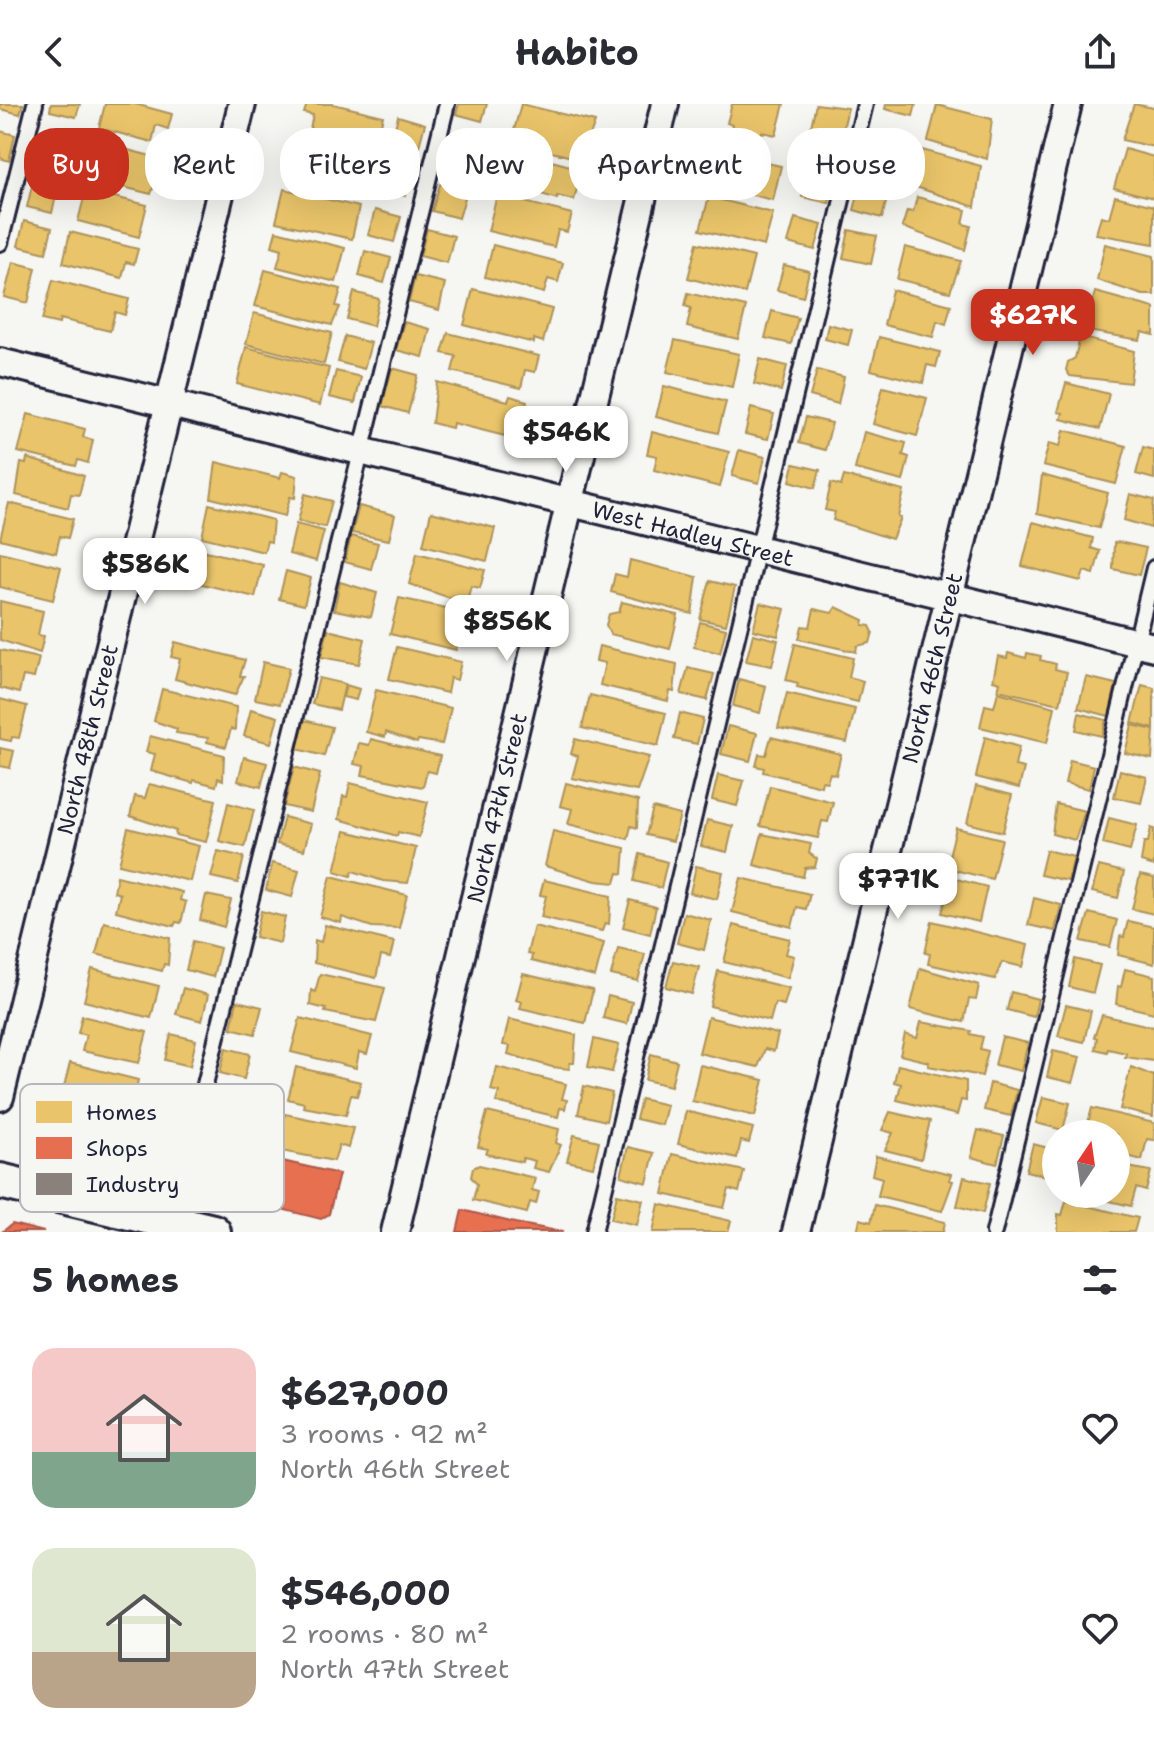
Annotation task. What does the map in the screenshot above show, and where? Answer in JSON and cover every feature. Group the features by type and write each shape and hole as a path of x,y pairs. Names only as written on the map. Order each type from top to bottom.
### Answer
{"street":[{"name":"North 48th Street","path":"0,1097 242,104"},
{"name":"North 47th Street","path":"395,1232 665,104"},
{"name":"North 46th Street","path":"796,1232 1068,104"},
{"name":"West Hadley Street","path":"0,362 571,501 759,552 1145,644"},
{"path":"0,1181 20,1186"},
{"path":"129,1212 213,1232"}],"lane":[{"path":"0,243 35,104"},
{"path":"205,1084 447,104"},
{"path":"594,1232 865,104"},
{"path":"994,1232 1145,644 1154,568"},
{"path":"171,1222 173,1212"}],"building: Homes":[{"path":"0,104 23,104 20,114 0,109"},
{"path":"51,104 80,104 76,117 50,111"},
{"path":"105,104 135,104 172,114 168,128 156,125 155,128 145,128 145,140 129,136 129,128 99,128"},
{"path":"307,104 333,104 383,116 380,128 310,128 313,115 304,113"},
{"path":"459,104 487,104 482,121 456,114"},
{"path":"521,104 595,122 593,128 569,128 569,156 553,152 553,128 515,128"},
{"path":"732,104 784,104 776,135 771,134 771,128 731,128 732,125 727,123"},
{"path":"816,104 848,108 843,128 811,128"},
{"path":"886,104 916,104 913,116 885,109"},
{"path":"1134,104 1154,108 1154,147 1122,140"},
{"path":"937,105 992,119 987,159 928,141"},
{"path":"398,116 425,124 420,143 420,128 395,128"},
{"path":"0,131 15,135 9,161 0,158"},
{"path":"1125,149 1154,157 1154,198 1114,188"},
{"path":"129,150 145,154 145,192 129,188"},
{"path":"925,151 981,166 975,207 925,190"},
{"path":"553,161 569,166 569,199 557,196 557,199 553,198"},
{"path":"771,164 781,166 771,200"},
{"path":"1115,196 1154,206 1154,244 1096,234 1101,216 1109,218"},
{"path":"436,198 436,200 464,200 459,218 432,211"},
{"path":"925,199 966,210 963,224 971,226 965,250 902,227 907,211 913,212 916,200"},
{"path":"29,200 55,200 52,213 27,207"},
{"path":"83,200 127,200 147,205 139,237 78,221"},
{"path":"281,200 330,200 359,207 352,239 276,222"},
{"path":"496,200 517,200 572,214 567,232 558,230 554,247 488,231"},
{"path":"708,200 721,200 773,213 764,246 700,230"},
{"path":"857,200 887,200 882,218 854,210"},
{"path":"375,210 401,217 394,242 368,235"},
{"path":"795,218 822,225 815,250 788,243"},
{"path":"24,221 52,228 46,253 18,246"},
{"path":"427,229 454,236 447,263 420,256"},
{"path":"849,230 877,236 871,264 843,258"},
{"path":"276,231 345,248 336,282 277,267 282,249 272,246"},
{"path":"70,232 138,249 134,264 126,262 122,278 63,263"},
{"path":"697,243 754,257 745,293 688,278"},
{"path":"1105,244 1154,256 1154,295 1143,295 1097,280"},
{"path":"493,245 563,263 558,282 548,279 544,293 485,277"},
{"path":"905,247 961,261 950,292 897,279"},
{"path":"365,251 391,258 384,283 359,276"},
{"path":"13,262 36,268 28,303 4,297"},
{"path":"784,265 809,271 803,297 777,290"},
{"path":"265,270 341,289 336,306 340,307 332,325 255,306"},
{"path":"415,276 445,283 439,310 409,302"},
{"path":"53,280 129,299 125,315 115,312 110,331 60,319 59,324 42,320"},
{"path":"473,289 552,309 543,342 534,339 534,343 464,325"},
{"path":"892,290 951,305 946,324 937,321 933,337 884,325"},
{"path":"354,292 379,299 373,326 347,319"},
{"path":"1095,292 1154,308 1154,335 1142,332 1140,340 1076,329 1080,313 1089,315"},
{"path":"688,293 746,307 738,339 687,327 691,308 685,306"},
{"path":"772,311 798,318 791,344 765,338"},
{"path":"254,313 332,333 324,364 246,344"},
{"path":"404,322 430,329 423,357 396,350"},
{"path":"828,324 852,330 848,345 825,339"},
{"path":"448,333 539,356 535,372 525,370 521,388 452,371 456,356 442,353"},
{"path":"345,336 371,343 364,369 338,362"},
{"path":"879,337 940,352 936,367 927,365 923,383 871,370"},
{"path":"1080,337 1134,351 1130,383 1070,376 1066,370 1068,362 1075,358"},
{"path":"675,340 739,354 732,387 667,372"},
{"path":"246,347 329,368 320,405 237,384"},
{"path":"760,359 787,366 781,391 754,384"},
{"path":"392,368 418,375 408,413 382,406"},
{"path":"817,370 844,377 838,404 810,396"},
{"path":"336,371 361,377 355,403 329,397"},
{"path":"437,382 508,401 510,396 527,401 523,421 510,418 505,436 453,423 452,428 432,423"},
{"path":"1066,383 1109,394 1100,429 1061,419 1063,413 1058,412"},
{"path":"664,386 726,402 718,433 656,417"},
{"path":"883,387 927,398 917,436 873,424"},
{"path":"751,408 774,414 768,439 745,434"},
{"path":"28,414 85,429 83,437 93,440 88,463 78,460 76,466 18,452"},
{"path":"806,417 832,423 825,450 799,443"},
{"path":"1064,430 1126,446 1116,484 1043,466 1049,443 1060,446"},
{"path":"652,432 729,452 720,487 654,470 657,456 647,454"},
{"path":"864,432 906,443 903,455 909,457 903,481 855,469"},
{"path":"1143,447 1154,450 1154,479 1136,474"},
{"path":"739,450 765,457 759,483 732,476"},
{"path":"27,458 84,476 79,495 71,494 68,508 16,495 21,463 26,464"},
{"path":"216,462 280,478 282,472 297,476 295,498 290,497 285,516 211,498"},
{"path":"794,464 820,470 815,488 790,481"},
{"path":"1042,475 1108,493 1099,528 1037,514"},
{"path":"844,476 904,491 898,517 901,518 892,539 833,520 835,512 825,510 831,483 841,486"},
{"path":"305,494 332,501 325,527 298,521"},
{"path":"1130,494 1154,500 1151,528 1124,520"},
{"path":"9,503 73,519 68,538 60,536 56,553 0,539"},
{"path":"209,504 273,520 271,542 267,541 264,552 202,537"},
{"path":"359,506 395,515 389,540 352,533"},
{"path":"431,512 495,528 487,561 423,545"},
{"path":"1033,522 1093,538 1091,548 1100,551 1094,574 1084,571 1081,581 1022,566"},
{"path":"296,524 324,531 316,561 289,554"},
{"path":"351,536 378,543 371,569 345,562"},
{"path":"1114,543 1146,548 1139,575 1113,569"},
{"path":"198,549 263,565 255,597 198,583 202,565 195,563"},
{"path":"0,552 61,567 53,600 0,587"},
{"path":"417,553 485,570 480,588 471,586 467,600 457,597 456,600 409,584"},
{"path":"630,560 697,577 692,614 611,592 615,574 627,577"},
{"path":"286,571 311,578 304,605 279,599"},
{"path":"710,581 735,587 726,625 700,619"},
{"path":"340,582 377,593 371,617 334,610"},
{"path":"399,598 474,614 469,636 460,634 456,650 390,634"},
{"path":"0,601 43,611 38,635 44,636 40,653 0,640"},
{"path":"622,602 678,615 670,649 610,634 606,625 609,614 619,612"},
{"path":"760,603 785,609 778,636 753,630"},
{"path":"836,607 864,620 863,625 870,626 873,632 870,643 857,646 856,652 799,639 802,626 810,627 814,609 832,613"},
{"path":"700,622 726,629 720,653 694,647"},
{"path":"328,630 365,639 359,664 321,657"},
{"path":"753,634 778,640 772,666 746,661"},
{"path":"175,642 245,660 240,676 244,676 235,695 175,679 180,659 171,657"},
{"path":"795,644 853,658 849,677 863,681 858,702 797,687 798,683 786,680"},
{"path":"599,646 677,664 674,692 670,691 668,701 600,685 605,663 596,661"},
{"path":"397,647 461,662 457,680 450,678 447,693 389,679"},
{"path":"0,650 39,658 34,678 23,676 19,693 0,688"},
{"path":"1008,653 1026,658 1027,653 1041,656 1040,660 1056,664 1055,669 1067,672 1060,704 998,690 1000,682 993,680 998,656 1007,658"},
{"path":"263,662 289,668 280,704 255,699"},
{"path":"688,668 714,674 707,700 681,694"},
{"path":"1086,677 1116,684 1109,716 1078,708"},
{"path":"319,678 345,684 339,710 312,704"},
{"path":"739,679 766,686 760,713 733,706"},
{"path":"346,685 359,689 356,700 343,697"},
{"path":"1142,685 1154,688 1154,729 1132,723"},
{"path":"162,689 236,707 235,730 231,729 226,747 207,742 208,738 176,733 177,729 154,721"},
{"path":"376,690 451,708 442,744 418,740 417,743 386,732 385,737 366,732"},
{"path":"998,692 1055,707 1047,743 980,727 985,705 994,707"},
{"path":"787,693 855,709 847,742 778,728"},
{"path":"590,695 666,713 658,746 582,728"},
{"path":"0,699 27,706 19,738 12,737 11,741 0,739"},
{"path":"251,709 278,717 271,743 244,736"},
{"path":"680,713 703,719 697,744 674,739"},
{"path":"1079,713 1106,720 1102,736 1076,730"},
{"path":"304,720 332,727 324,756 297,749"},
{"path":"1132,725 1154,730 1152,759 1125,753"},
{"path":"728,726 757,733 750,761 721,754"},
{"path":"150,736 224,755 223,780 218,778 216,786 151,771 155,754 146,752"},
{"path":"771,737 841,754 836,775 830,773 827,782 822,781 821,786 763,772 764,768 756,766 759,754 766,755"},
{"path":"985,737 1019,747 1015,766 1024,768 1019,788 976,777"},
{"path":"371,739 440,756 436,773 427,771 423,787 362,775 364,766 354,764 359,743 369,745"},
{"path":"575,739 649,757 637,791 572,778 578,756 571,754"},
{"path":"0,748 14,751 10,768 0,766"},
{"path":"244,757 267,763 261,787 238,781"},
{"path":"1070,760 1094,766 1089,789 1065,783"},
{"path":"294,767 320,774 311,812 284,806"},
{"path":"1120,770 1147,777 1141,803 1114,797"},
{"path":"718,775 744,781 737,806 712,800"},
{"path":"350,783 428,802 419,837 398,832 397,836 339,819 343,796 347,797"},
{"path":"566,783 638,801 637,828 631,826 628,839 568,824 572,809 560,806"},
{"path":"149,784 216,800 206,842 175,835 176,831 130,816 135,796 145,798"},
{"path":"770,786 833,802 828,822 822,821 818,838 760,826"},
{"path":"976,786 1012,795 1003,832 967,823"},
{"path":"228,803 254,810 245,847 219,841"},
{"path":"1056,804 1085,811 1075,840 1052,834"},
{"path":"653,808 680,815 673,841 646,835"},
{"path":"284,817 311,824 304,850 277,844"},
{"path":"1109,818 1137,825 1130,851 1103,844"},
{"path":"707,820 733,826 727,852 701,846"},
{"path":"128,828 199,846 190,881 119,864"},
{"path":"956,828 1002,839 992,879 946,868"},
{"path":"1151,828 1154,829 1154,866 1141,862 1144,842 1148,842"},
{"path":"345,831 416,848 408,883 383,881 353,871 351,876 335,871"},
{"path":"553,831 625,848 623,874 618,873 615,883 596,881 545,866"},
{"path":"762,834 811,844 809,853 817,859 815,867 805,868 803,877 754,865"},
{"path":"1046,850 1074,857 1068,881 1040,875"},
{"path":"218,851 244,857 238,883 211,877"},
{"path":"640,854 667,862 661,888 634,881"},
{"path":"272,863 299,870 292,897 266,890"},
{"path":"696,866 723,872 717,899 690,893"},
{"path":"1099,866 1124,872 1118,898 1092,892"},
{"path":"1140,875 1154,878 1154,914 1132,909"},
{"path":"117,876 182,892 180,900 186,902 181,923 176,922 174,926 116,911 120,894 114,892"},
{"path":"331,876 407,895 399,928 372,927 342,917 341,923 320,917"},
{"path":"945,876 987,887 979,922 942,913 946,899 940,898"},
{"path":"741,878 810,894 806,909 797,907 792,927 732,912"},
{"path":"544,880 611,896 609,924 605,923 602,931 541,917 546,896 540,895"},
{"path":"206,895 231,900 224,927 200,920"},
{"path":"1034,898 1061,905 1055,931 1028,925"},
{"path":"630,900 656,907 650,934 623,927"},
{"path":"261,911 285,917 280,943 255,937"},
{"path":"684,913 711,920 704,950 677,943"},
{"path":"1089,913 1117,920 1110,947 1081,941"},
{"path":"932,921 1028,945 1023,967 1002,962 995,979 928,964 930,954 925,953"},
{"path":"1128,921 1154,927 1154,964 1118,955 1120,936 1124,937"},
{"path":"104,922 170,938 168,965 164,964 162,971 96,954"},
{"path":"325,925 394,942 390,958 381,956 376,978 314,963 315,940 321,942"},
{"path":"733,925 790,939 786,954 794,956 788,978 724,962"},
{"path":"534,926 604,943 595,977 531,961 532,955 527,954"},
{"path":"193,941 220,948 213,977 186,970"},
{"path":"618,948 645,954 638,981 611,975"},
{"path":"1075,959 1100,965 1093,993 1069,987"},
{"path":"673,961 699,967 692,994 666,987"},
{"path":"920,968 979,985 976,1000 969,999 964,1022 910,1009"},
{"path":"92,969 159,986 151,1018 84,1001"},
{"path":"1125,969 1154,976 1154,1013 1116,1004 1118,986 1121,987"},
{"path":"718,971 789,988 784,1005 775,1003 770,1021 710,1006"},
{"path":"320,974 385,988 376,1022 325,1012 326,1009 310,1005 311,990 315,992"},
{"path":"523,974 593,990 585,1023 520,1008 522,1002 516,1000"},
{"path":"183,988 208,995 202,1021 176,1014"},
{"path":"1011,992 1038,999 1034,1017 1007,1010"},
{"path":"608,996 632,1002 627,1024 603,1018"},
{"path":"237,1001 262,1007 255,1034 231,1028"},
{"path":"1066,1005 1091,1011 1084,1042 1058,1036"},
{"path":"1102,1015 1154,1027 1154,1061 1125,1057 1126,1053 1108,1049 1107,1052 1095,1049 1097,1038 1094,1037"},
{"path":"82,1016 147,1032 139,1063 82,1051 86,1035 78,1033"},
{"path":"708,1017 778,1034 774,1051 765,1049 758,1067 699,1053"},
{"path":"300,1018 372,1036 367,1054 359,1052 356,1068 291,1052"},
{"path":"509,1019 576,1035 574,1063 570,1063 569,1069 552,1067 508,1054 510,1046 503,1045"},
{"path":"921,1022 971,1031 970,1034 983,1037 980,1049 988,1051 982,1076 928,1066 929,1062 900,1055 905,1034 917,1038"},
{"path":"171,1034 196,1040 190,1066 165,1060"},
{"path":"1002,1037 1028,1043 1021,1071 995,1065"},
{"path":"594,1039 619,1045 612,1072 588,1067"},
{"path":"226,1048 250,1054 244,1079 220,1073"},
{"path":"1053,1051 1080,1057 1073,1083 1047,1077"},
{"path":"651,1054 677,1061 671,1086 645,1080"},
{"path":"70,1063 138,1080 137,1084 65,1084"},
{"path":"700,1065 764,1080 755,1116 692,1101"},
{"path":"898,1065 966,1081 966,1101 961,1100 957,1115 897,1100 901,1084 894,1082"},
{"path":"296,1067 361,1082 357,1096 351,1095 346,1115 303,1107 304,1103 288,1099"},
{"path":"497,1067 566,1084 562,1099 567,1100 565,1109 560,1108 558,1117 496,1102 499,1092 491,1090"},
{"path":"1131,1067 1154,1076 1153,1117 1120,1109"},
{"path":"990,1083 1017,1090 1011,1116 984,1110"},
{"path":"584,1086 612,1093 606,1121 578,1114"},
{"path":"1043,1097 1070,1103 1066,1120 1036,1123"},
{"path":"641,1099 667,1105 662,1125 636,1119"},
{"path":"1092,1108 1154,1123 1154,1140 1147,1139 1142,1160 1130,1157 1130,1120 1089,1120"},
{"path":"686,1111 753,1128 749,1143 741,1141 737,1158 678,1144"},
{"path":"487,1112 559,1129 556,1143 561,1145 549,1172 533,1168 535,1161 523,1158 522,1162 486,1154 488,1149 478,1147"},
{"path":"890,1112 930,1121 921,1159 885,1150 893,1133 882,1130"},
{"path":"285,1114 353,1128 348,1148 339,1145 334,1161 284,1152"},
{"path":"978,1130 1004,1136 997,1164 971,1157"},
{"path":"574,1135 599,1141 593,1167 567,1161"},
{"path":"1033,1144 1042,1146 1042,1175 1026,1171"},
{"path":"628,1147 654,1153 647,1183 621,1176"},
{"path":"672,1154 744,1171 739,1192 729,1189 724,1208 663,1194"},
{"path":"876,1156 951,1174 949,1180 953,1181 942,1211 878,1196 882,1178 872,1175"},
{"path":"479,1165 535,1178 532,1190 539,1192 536,1204 530,1202 527,1213 473,1200 477,1184 471,1177 473,1168"},
{"path":"1130,1167 1151,1171 1146,1191 1136,1188 1131,1206"},
{"path":"964,1177 990,1183 983,1213 957,1206"},
{"path":"617,1194 643,1200 637,1225 611,1219"},
{"path":"659,1204 731,1221 728,1232 653,1232"},
{"path":"875,1205 945,1222 943,1232 857,1232 860,1219 871,1222"},
{"path":"1064,1208 1096,1208 1138,1218 1134,1232 1058,1232 1058,1214 1062,1215"}],"building: Shops":[{"path":"284,1161 339,1174 329,1214 321,1219 284,1210"},
{"path":"462,1210 515,1223 563,1232 457,1232"},
{"path":"12,1224 44,1232 2,1232"}]}
